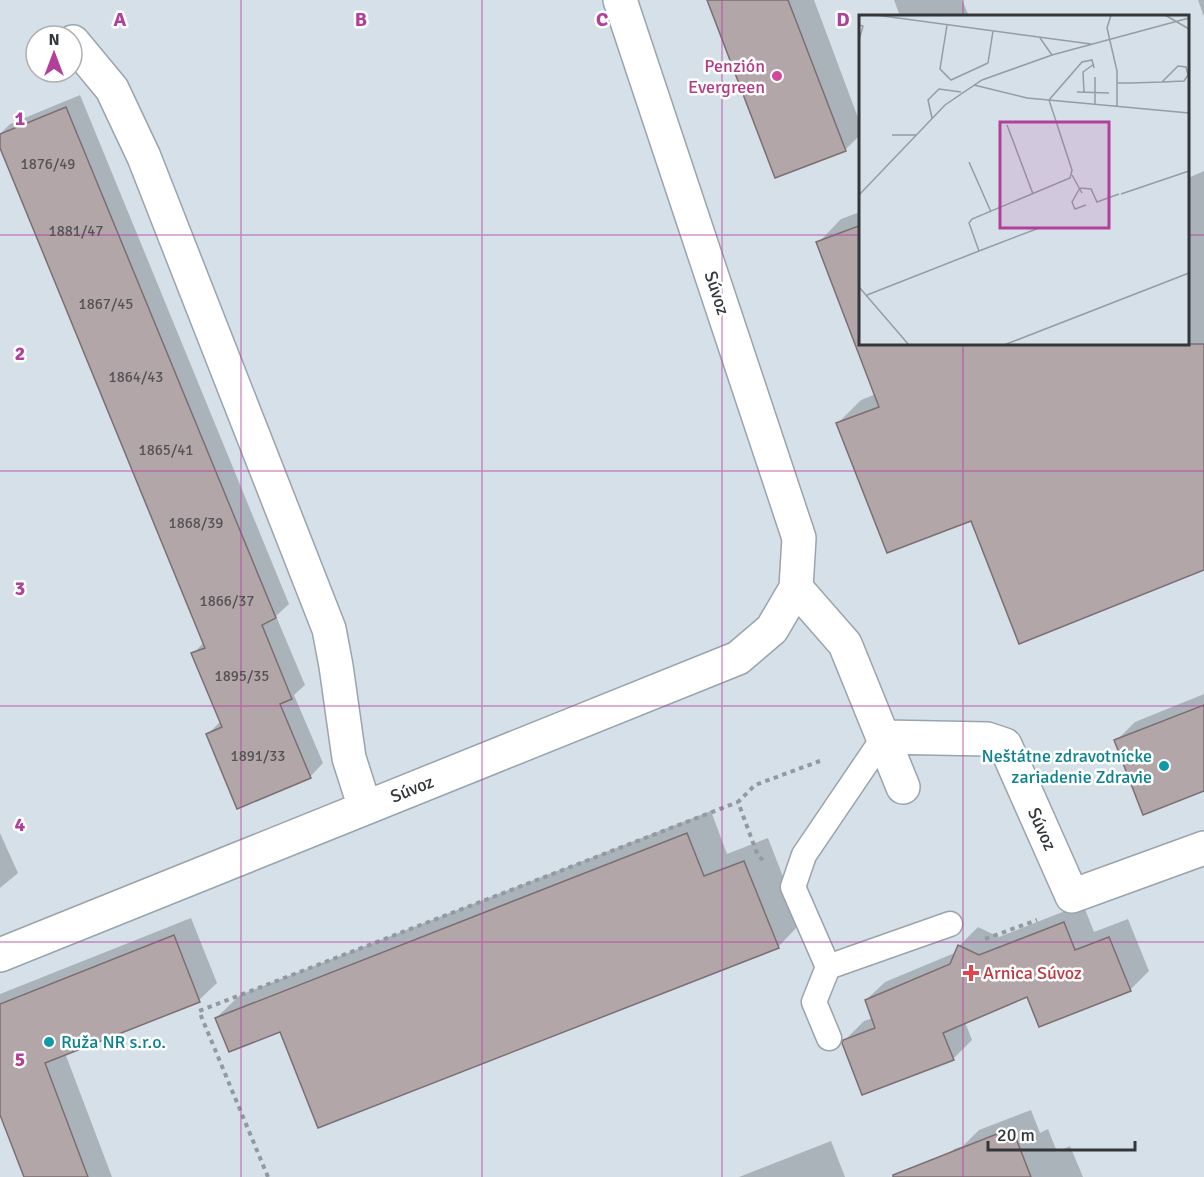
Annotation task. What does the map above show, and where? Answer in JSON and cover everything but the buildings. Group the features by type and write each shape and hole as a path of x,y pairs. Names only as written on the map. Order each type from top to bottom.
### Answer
{"street":[{"name":"Súvoz","path":"0,955 738,658 772,629 796,588 798,538 620,0"},
{"path":"84,54 112,89 144,157 329,629 349,758 365,808"},
{"path":"796,588 845,644 903,787"},
{"name":"Súvoz","path":"884,737 987,739 1005,745 1072,896"},
{"path":"1072,896 1204,848"}],"lane":[{"path":"829,1038 814,1002 828,968 793,887 804,855 884,737"},
{"path":"828,968 950,924"}],"path":[{"path":"268,1177 198,1011 738,802 755,785 884,737"},
{"path":"738,802 758,856 793,887"},
{"path":"980,940 1052,915 1072,896"}],"place":[{"name":"Penzión Evergreen","path":"777,76"},
{"name":"Neštátne zdravotnícke zariadenie Zdravie","path":"1164,766"},
{"name":"Arnica Súvoz","path":"971,973"},
{"name":"Ruža NR s.r.o.","path":"49,1042"}]}
